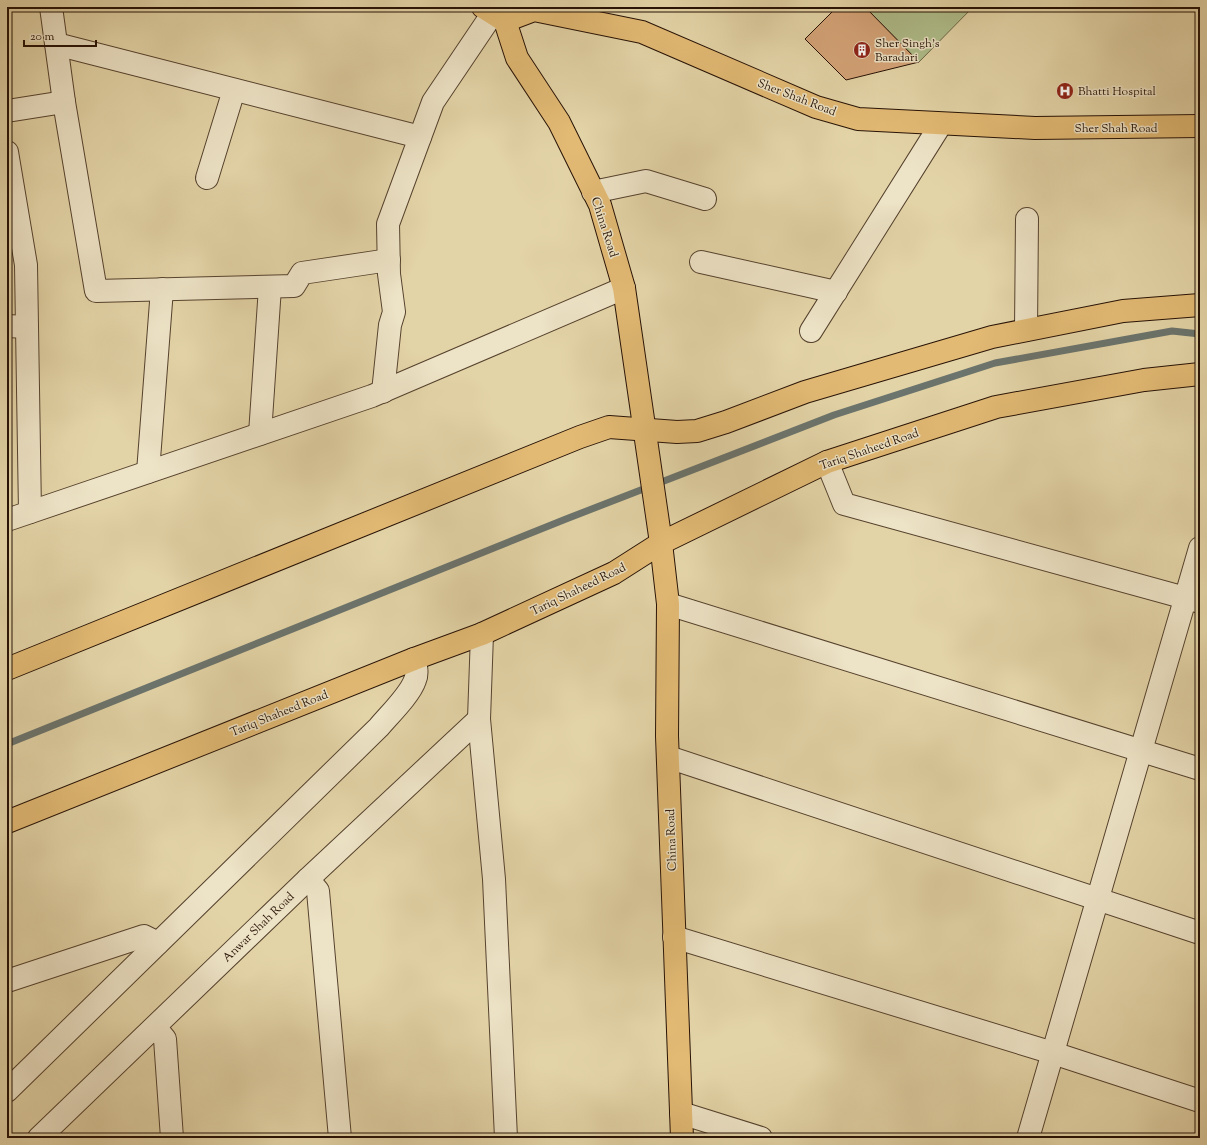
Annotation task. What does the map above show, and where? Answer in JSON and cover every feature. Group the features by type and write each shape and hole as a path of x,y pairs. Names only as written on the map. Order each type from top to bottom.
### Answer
{"main road":[{"name":"Sher Shah Road","path":"494,14 535,8 642,32 816,107 851,117 902,123 1035,128 1200,126"},
{"name":"China Road","path":"494,14 517,58 559,122 600,205 624,288 648,465 661,543 668,604 668,757 682,1138"},
{"path":"7,669 580,437 609,427 677,432 697,430 726,422 805,392 992,337 1123,311 1200,306"},
{"name":"Tariq Shaheed Road","path":"7,822 414,659 482,634 614,573 661,543 827,462 996,407 1144,380 1200,374"}],"street":[{"path":"51,7 64,102 96,291 294,286 302,272 389,260"},
{"path":"383,392 390,325 394,312 389,260 388,224 433,102 494,14"},
{"path":"56,44 420,137"},
{"path":"207,178 234,90"},
{"path":"7,111 64,102"},
{"path":"811,332 941,124"},
{"path":"7,152 26,265 17,326 30,512"},
{"path":"593,192 646,181 705,199"},
{"path":"1026,219 1026,330"},
{"path":"701,262 836,292"},
{"path":"260,434 270,287"},
{"path":"7,520 383,392 624,288"},
{"path":"148,472 162,290"},
{"path":"827,462 844,504 1193,599"},
{"path":"1028,1138 1141,751 1193,599 1200,548"},
{"path":"668,604 1200,769"},
{"path":"482,634 479,719 494,879 506,1138"},
{"path":"7,1091 379,727 401,701 415,680 416,669 414,659"},
{"name":"Anwar Shah Road","path":"40,1138 308,879 479,719"},
{"path":"668,757 1200,932"},
{"path":"308,879 318,891 340,1138"},
{"path":"7,981 144,936 158,943"},
{"path":"674,937 1053,1053 1200,1101"},
{"path":"155,1027 165,1038 172,1138"},
{"path":"681,1114 761,1138"}],"green space":[{"path":"865,7 973,7 919,62"}],"building":[{"name":"Sher Singh's Baradari","path":"837,7 865,7 919,62 846,80 805,39"}],"waterway":[{"path":"7,744 566,519 834,415 995,363 1172,331 1200,334"}],"place":[{"name":"Sher Singh's Baradari","path":"862,50"},
{"name":"Bhatti Hospital","path":"1065,91"}]}
